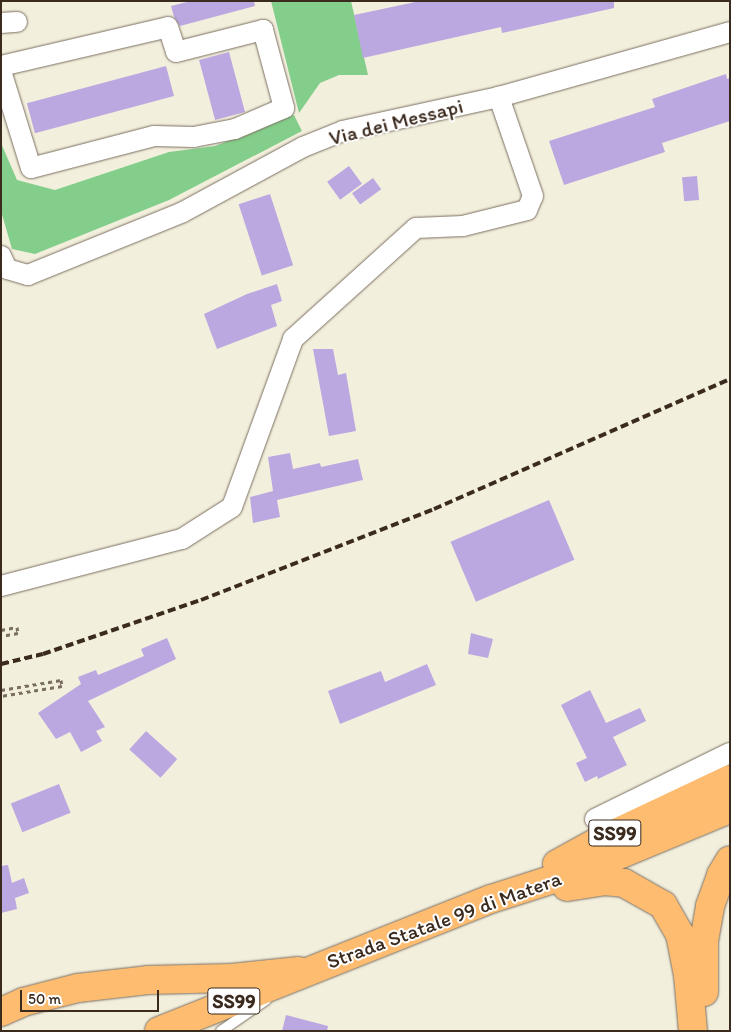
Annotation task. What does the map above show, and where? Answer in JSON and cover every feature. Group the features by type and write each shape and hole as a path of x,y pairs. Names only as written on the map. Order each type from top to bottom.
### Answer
{"main road":[{"name":"SS99","path":"504,894 597,842 730,779"},
{"name":"Strada Statale 99 di Matera","path":"159,1031 308,970 504,894 585,869 730,809"},
{"path":"706,1031 703,979 704,941 710,906 721,875 730,860"},
{"path":"504,894 603,881 624,883 663,905 680,934 688,975 693,1031"},
{"path":"1,1012 23,1002 78,988 148,980 232,978 308,970"}],"street":[{"path":"1,66 168,27 176,52 263,30 284,108 235,129 194,137 154,136 31,168 1,71"},
{"name":"Via dei Messapi","path":"1,256 7,269 28,275 183,212 303,147 343,131 499,97 730,32"},
{"path":"1,586 182,539 232,507 294,340 416,228 463,226 527,210 533,196 499,97"},
{"path":"596,819 730,753"}],"lane":[{"path":"221,1031 308,970"}],"path":[{"path":"1,630 17,627 18,633 1,636"},
{"path":"1,690 61,680 62,686 1,696"}],"green space":[{"path":"271,1 351,1 368,75 339,75 320,83 299,113"},
{"path":"294,115 302,131 169,200 35,254 12,249 1,211 1,143 17,180 55,190 169,152 215,146"}],"building":[{"path":"191,1 254,1 255,6 180,26 174,17 171,6"},
{"path":"420,1 614,1 614,8 502,33 501,27 363,58 354,15"},
{"path":"229,52 245,112 215,120 199,60"},
{"path":"166,66 174,96 35,133 27,103"},
{"path":"726,74 727,79 730,78 730,121 662,143 665,152 564,185 549,141 655,107 652,99"},
{"path":"349,166 362,184 340,200 327,182"},
{"path":"697,176 699,200 684,201 682,177"},
{"path":"373,178 381,189 360,205 352,193"},
{"path":"270,194 293,265 262,276 239,204"},
{"path":"277,284 282,301 271,305 277,326 217,349 204,314 247,294"},
{"path":"313,349 333,349 338,375 346,373 356,431 329,436"},
{"path":"290,453 293,469 320,463 321,467 358,459 363,480 277,500 280,517 253,523 250,497 273,491 268,457"},
{"path":"549,500 574,560 476,602 451,542"},
{"path":"471,633 493,639 488,658 468,654"},
{"path":"167,638 176,659 88,701 105,727 96,731 102,741 81,752 70,732 56,739 38,713 81,684 78,677 96,670 98,675 144,656 141,649"},
{"path":"427,664 436,685 340,724 328,691 381,671 385,682"},
{"path":"590,690 606,723 640,708 646,721 613,737 627,765 598,779 597,776 585,782 576,763 587,758 561,705"},
{"path":"146,731 177,759 160,778 129,750"},
{"path":"59,784 71,813 22,832 11,803"},
{"path":"8,865 12,883 24,878 29,893 15,898 17,909 1,913 1,866"},
{"path":"286,1015 328,1026 327,1031 282,1031"}],"railway":[{"path":"1,664 43,654 201,600 434,509 730,379"}]}
